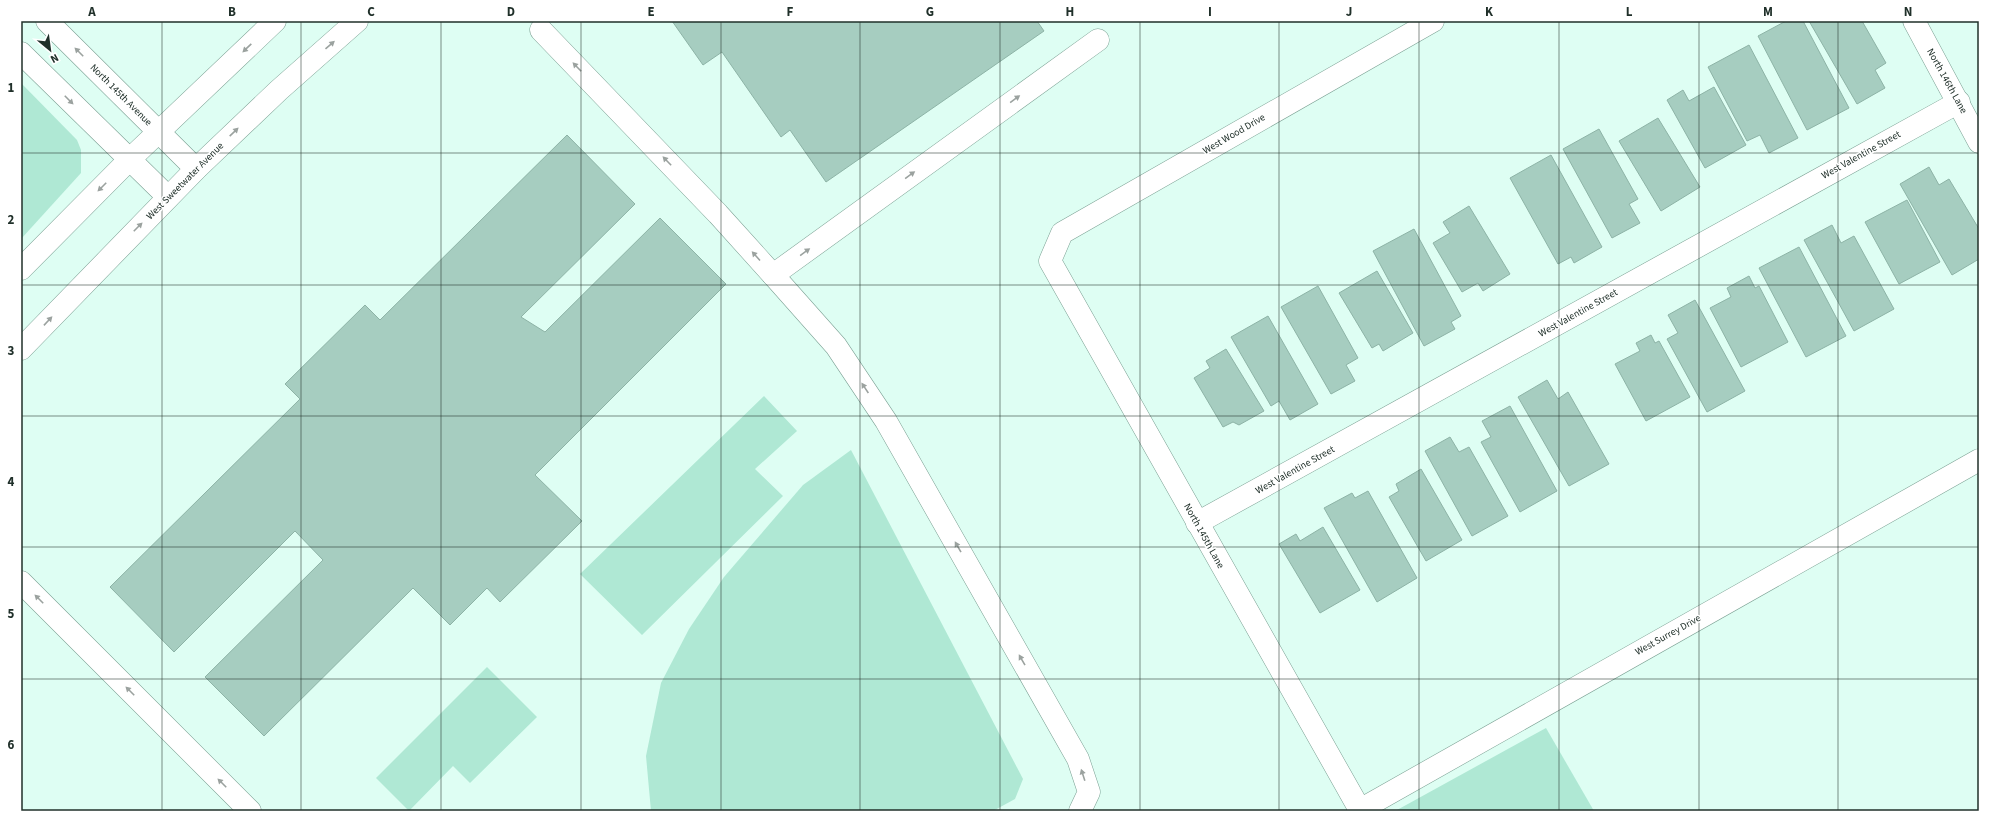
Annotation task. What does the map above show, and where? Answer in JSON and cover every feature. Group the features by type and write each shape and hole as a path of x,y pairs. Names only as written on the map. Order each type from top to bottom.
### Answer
{"street":[{"name":"North 145th Avenue","path":"47,21 196,169"},
{"path":"21,269 130,159 275,21"},
{"name":"West Sweetwater Avenue","path":"21,349 196,169 279,90 358,21"},
{"name":"West Wood Drive","path":"1050,261 1062,233 1433,21"},
{"name":"North 146th Lane","path":"1914,21 1959,102 1979,142"},
{"path":"541,30 718,214 774,275 836,346 865,388 894,435 1078,759 1089,792 1080,811"},
{"path":"774,275 1098,40"},
{"path":"21,53 168,197"},
{"name":"West Valentine Street","path":"1197,523 1959,102"},
{"name":"North 145th Lane","path":"1050,261 1359,810"},
{"name":"West Surrey Drive","path":"1359,810 1979,460"},
{"path":"21,582 250,811"}],"green space":[{"path":"21,83 77,140 81,150 81,173 21,239"},
{"path":"764,396 797,431 755,469 783,496 642,635 580,574"},
{"path":"851,450 1023,779 1015,799 993,811 651,811 646,756 661,683 689,629 724,577 803,485"},
{"path":"487,667 537,717 470,783 453,766 409,811 376,778"},
{"path":"1546,728 1594,811 1397,810"}],"building":[{"path":"672,21 1037,21 1044,31 826,182 790,130 781,137 722,52 703,65"},
{"path":"1786,21 1803,21 1849,108 1807,130 1758,36"},
{"path":"1809,21 1862,21 1886,63 1875,70 1885,88 1857,104"},
{"path":"1749,45 1798,138 1769,153 1760,135 1747,141 1708,67"},
{"path":"1714,87 1746,145 1705,168 1667,100 1683,90 1689,101"},
{"path":"1658,118 1700,187 1661,211 1619,141"},
{"path":"1599,129 1638,199 1629,204 1640,223 1612,238 1563,149"},
{"path":"567,135 635,204 521,317 545,332 660,218 726,284 535,475 582,521 500,602 487,588 450,625 413,588 264,736 205,677 323,560 295,531 174,652 110,587 300,399 285,384 365,305 380,320"},
{"path":"1551,155 1602,247 1574,263 1571,257 1558,264 1510,178"},
{"path":"1929,167 1939,185 1949,179 1979,229 1979,259 1952,275 1900,184"},
{"path":"1907,200 1940,262 1899,284 1865,222"},
{"path":"1469,206 1510,274 1483,291 1478,283 1462,292 1433,243 1450,233 1443,222"},
{"path":"1832,225 1841,243 1854,236 1894,309 1854,331 1804,240"},
{"path":"1414,229 1461,316 1451,322 1455,329 1424,346 1373,251"},
{"path":"1799,247 1846,336 1806,357 1759,268"},
{"path":"1377,271 1413,333 1383,351 1379,344 1372,348 1339,293"},
{"path":"1749,276 1755,288 1759,286 1788,342 1741,367 1710,308 1731,297 1727,288"},
{"path":"1318,286 1358,358 1346,365 1355,381 1331,394 1281,307"},
{"path":"1695,300 1745,391 1707,412 1667,339 1678,333 1668,315"},
{"path":"1268,316 1318,404 1290,420 1279,401 1271,406 1231,337"},
{"path":"1651,335 1655,343 1659,341 1690,397 1646,421 1615,364 1640,351 1636,343"},
{"path":"1226,349 1264,411 1239,425 1233,422 1223,427 1194,378 1210,368 1206,361"},
{"path":"1547,380 1558,399 1568,392 1609,464 1569,486 1518,397"},
{"path":"1510,406 1557,491 1520,512 1481,442 1491,437 1482,421"},
{"path":"1450,437 1459,452 1469,447 1508,516 1472,536 1425,451"},
{"path":"1421,469 1462,540 1426,561 1389,497 1399,491 1396,484"},
{"path":"1368,491 1417,578 1377,602 1324,508 1352,493 1355,498"},
{"path":"1323,527 1360,590 1320,613 1279,544 1296,534 1300,541"}]}
